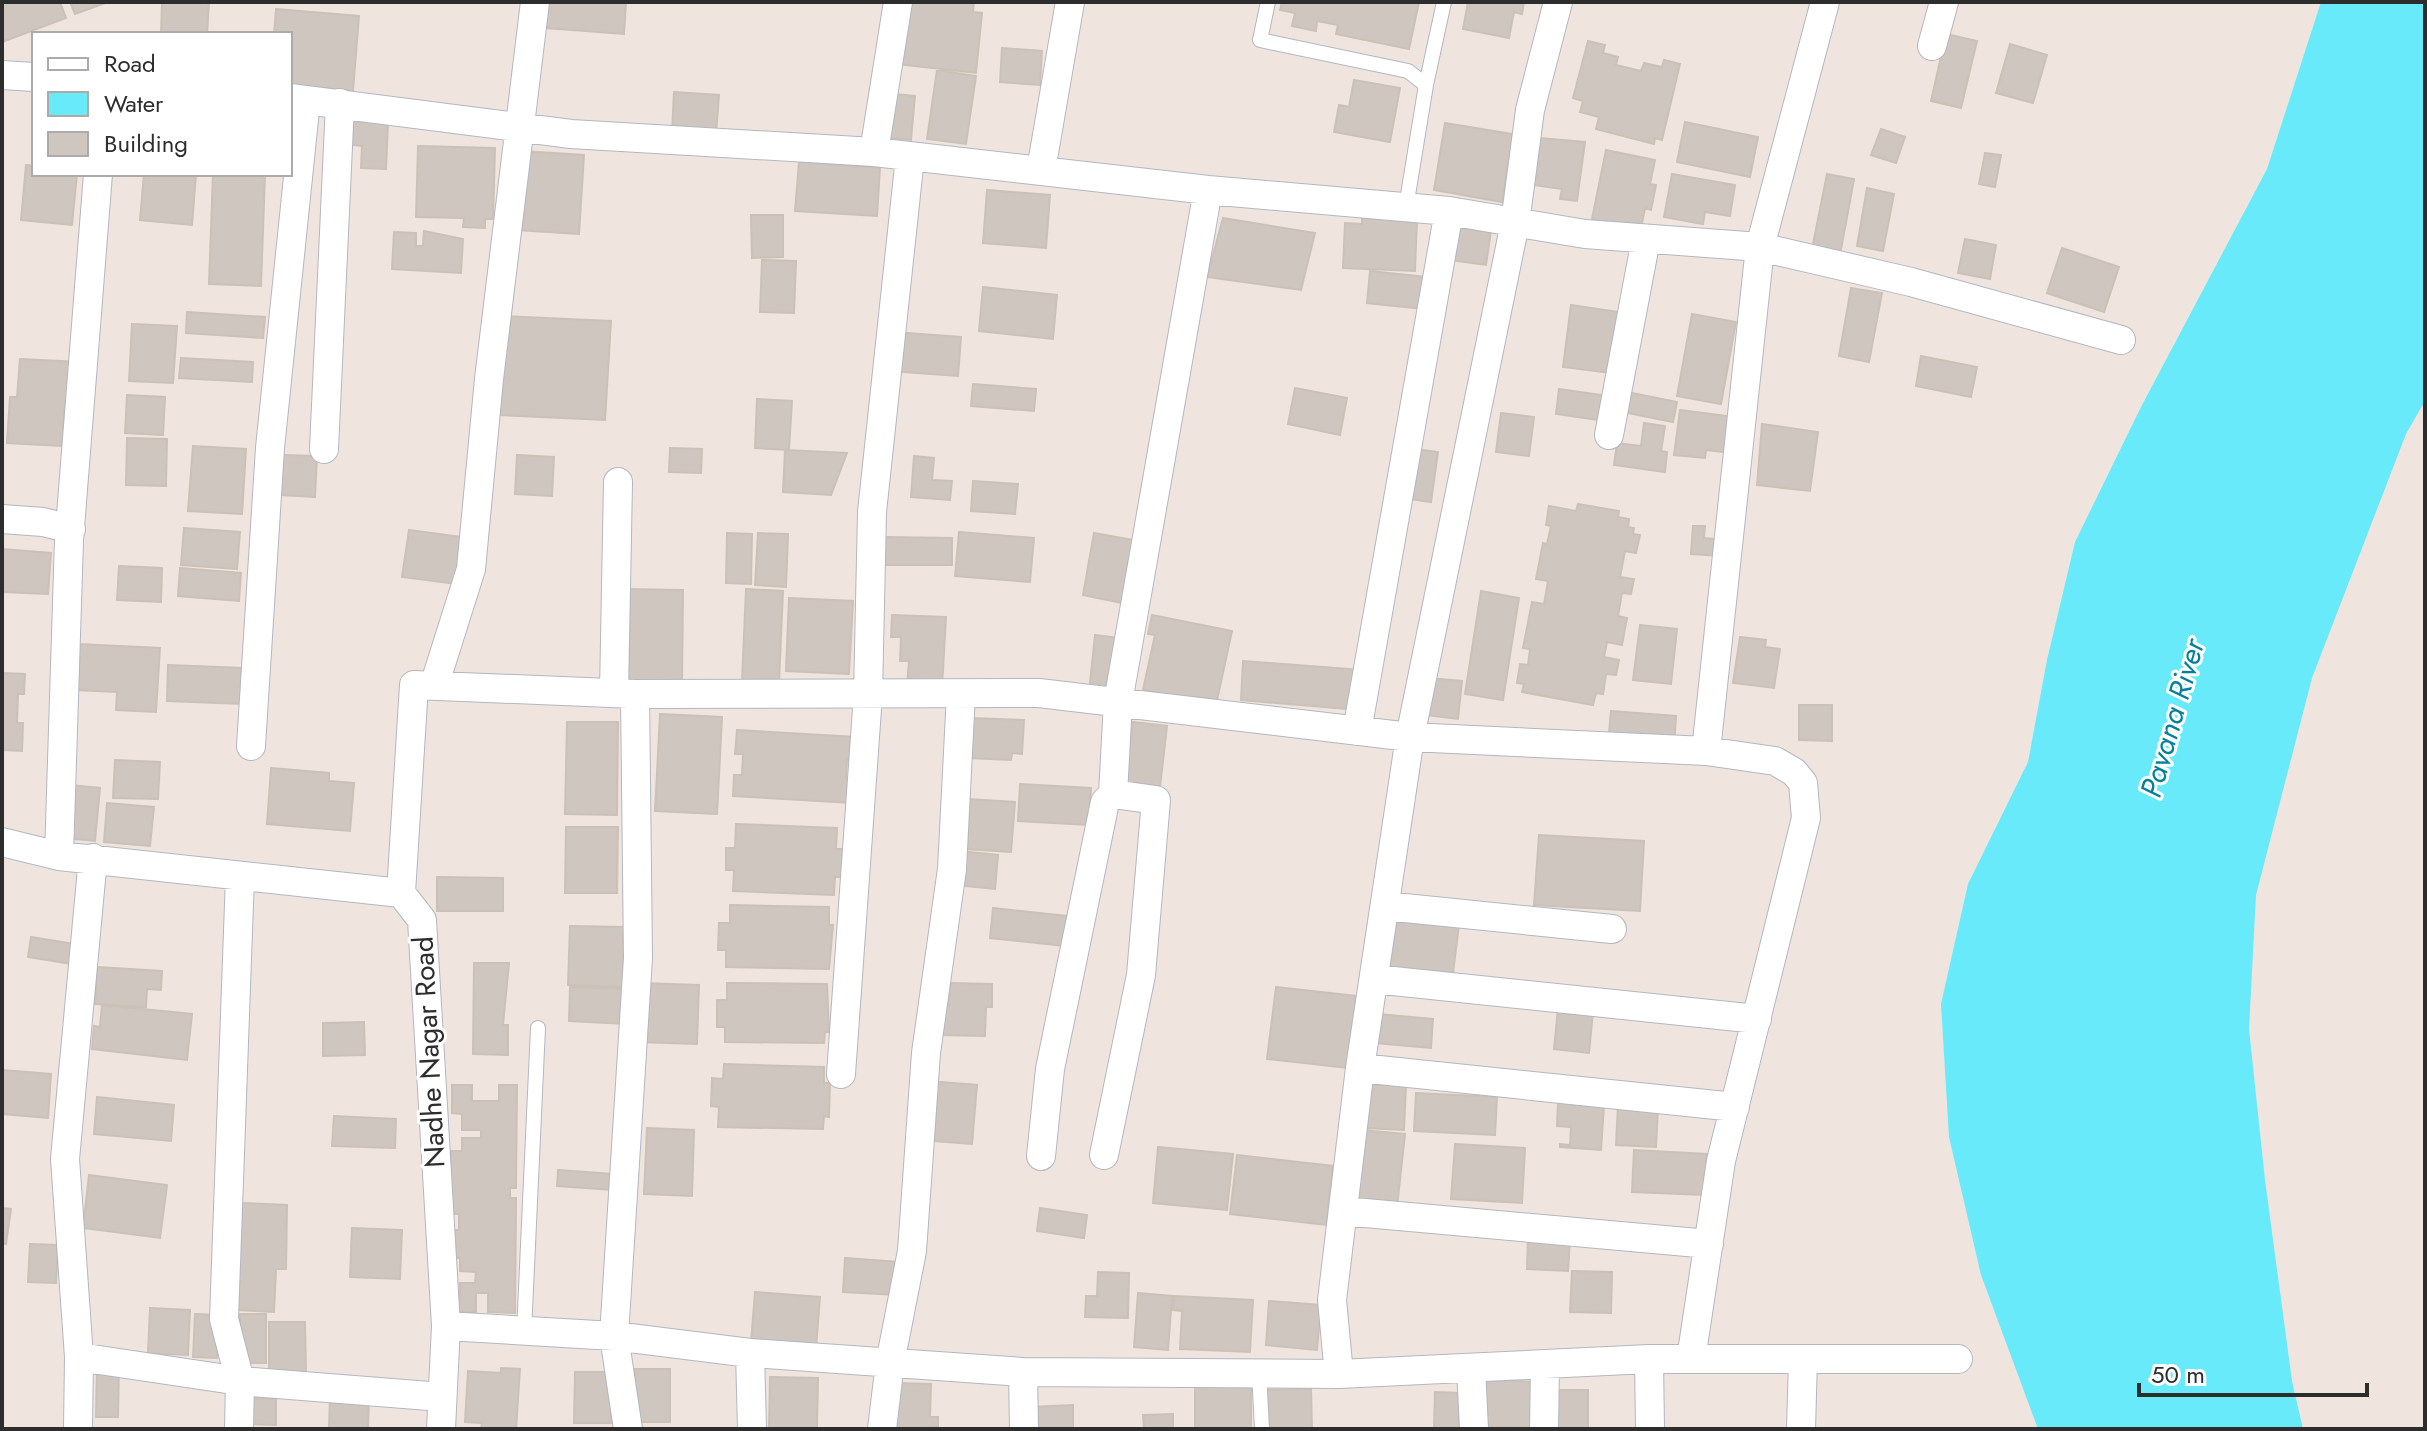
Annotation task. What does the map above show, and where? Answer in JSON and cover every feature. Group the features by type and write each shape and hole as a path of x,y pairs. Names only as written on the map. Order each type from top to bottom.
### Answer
{"street":[{"path":"434,686 471,569 489,379 535,2"},
{"path":"874,152 898,2"},
{"path":"1041,170 1070,2"},
{"path":"1339,1374 1332,1300 1360,1068 1410,737 1515,223 1530,110 1558,2"},
{"path":"1706,751 1760,247 1825,2"},
{"path":"1932,46 1944,2"},
{"path":"2,75 32,77"},
{"path":"292,174 298,99 522,128 874,152 1208,190 1449,211 1585,234 1760,247 1911,282 2121,340"},
{"path":"324,449 340,103"},
{"path":"841,1074 868,695 872,512 910,157"},
{"path":"59,856 71,529 98,176"},
{"path":"251,746 292,176"},
{"path":"1041,1156 1050,1069 1105,802 1113,794 1118,702 1208,190"},
{"path":"1357,731 1449,211"},
{"path":"1609,435 1646,239"},
{"path":"618,482 638,958 614,1336 628,1429"},
{"path":"2,519 43,522 71,529"},
{"path":"2,842 59,856 401,893 414,685 625,694 1039,693 1410,737 1706,751 1775,761 1794,772 1804,791 1806,818 1721,1161 1691,1359"},
{"path":"882,1429 890,1363 912,1251 926,1053 952,869 961,694"},
{"path":"1104,1155 1141,975 1156,800 1113,794"},
{"path":"78,1429 79,1357 65,1159 93,858"},
{"path":"239,1429 240,1381 224,1319 240,876"},
{"name":"Nadhe Nagar Road","path":"401,893 422,920 446,1326 441,1429"},
{"path":"1385,906 1612,929"},
{"path":"1374,979 1757,1019"},
{"path":"1360,1068 1735,1107"},
{"path":"1343,1211 1709,1244"},
{"path":"446,1326 614,1336 750,1353 1023,1372 1339,1374 1649,1359 1958,1359"},
{"path":"750,1353 752,1429"},
{"path":"79,1357 240,1381 442,1397"},
{"path":"1649,1359 1650,1429"},
{"path":"1801,1429 1803,1359"},
{"path":"1544,1429 1545,1366"},
{"path":"1471,1368 1474,1429"},
{"path":"1023,1372 1024,1429"}],"lane":[{"path":"1268,2 1260,40 1408,71 1426,85"},
{"path":"1406,207 1426,85 1444,2"},
{"path":"524,1333 538,1028"},
{"path":"1259,1372 1262,1429"}],"water":[{"name":"Pavana River","path":"2321,2 2425,2 2425,401 2406,434 2312,678 2256,895 2249,1029 2265,1180 2292,1381 2303,1429 2038,1429 1981,1275 1949,1137 1941,1004 1968,884 2028,762 2047,660 2075,542 2141,407 2267,169"}],"building":[{"path":"2,2 60,2 66,18 2,42"},
{"path":"70,2 108,2 75,14"},
{"path":"162,2 209,2 207,32 161,32"},
{"path":"548,2 626,2 624,34 546,28"},
{"path":"904,2 974,2 973,12 982,13 976,73 898,64"},
{"path":"1282,2 1419,2 1409,49 1336,34 1338,25 1317,21 1316,31 1292,26 1295,13 1280,10"},
{"path":"1468,2 1524,2 1522,14 1514,12 1509,38 1463,29"},
{"path":"276,9 359,16 353,91 292,85 292,32 274,32"},
{"path":"1946,34 1977,41 1961,108 1931,101"},
{"path":"1588,41 1605,45 1603,53 1618,57 1616,65 1641,71 1644,63 1662,67 1664,60 1680,64 1662,140 1655,138 1654,144 1596,129 1599,117 1580,112 1583,101 1573,98"},
{"path":"2010,44 2047,55 2033,103 1996,93"},
{"path":"1002,48 1042,51 1040,85 1000,82"},
{"path":"937,70 976,76 966,144 927,139"},
{"path":"1354,80 1400,88 1390,142 1334,132 1339,105 1349,107"},
{"path":"674,92 719,95 716,134 672,132"},
{"path":"894,94 915,96 911,140 890,138"},
{"path":"348,120 388,123 386,169 361,168 362,146 346,144"},
{"path":"1685,122 1758,137 1750,177 1677,162"},
{"path":"1445,123 1513,134 1502,202 1434,190"},
{"path":"1881,129 1905,137 1896,163 1871,155"},
{"path":"1539,138 1585,142 1577,201 1560,199 1562,189 1533,185"},
{"path":"418,146 495,148 493,219 485,219 485,228 463,227 464,218 416,217"},
{"path":"1606,150 1655,160 1650,184 1656,185 1651,210 1645,208 1641,229 1592,219"},
{"path":"522,151 584,155 579,234 516,230"},
{"path":"1985,153 2001,155 1995,187 1979,184"},
{"path":"799,162 880,168 877,216 795,211"},
{"path":"26,165 32,166 32,176 77,176 72,225 21,220"},
{"path":"1672,174 1735,185 1730,216 1705,212 1703,224 1664,217"},
{"path":"1827,174 1854,179 1840,255 1812,249"},
{"path":"144,176 196,176 192,225 140,220"},
{"path":"213,176 265,176 261,286 209,284"},
{"path":"1867,188 1894,194 1883,251 1857,246"},
{"path":"987,190 1050,195 1046,248 983,243"},
{"path":"751,215 783,215 783,257 752,258"},
{"path":"1362,217 1417,219 1415,271 1343,268 1345,223 1362,224"},
{"path":"1223,218 1315,233 1301,290 1207,277"},
{"path":"1454,225 1491,231 1486,265 1449,260"},
{"path":"424,231 463,239 461,273 392,269 394,232 416,233 416,246 423,246"},
{"path":"1965,239 1996,245 1990,279 1958,273"},
{"path":"2062,248 2119,267 2104,312 2047,293"},
{"path":"762,260 796,261 794,313 760,312"},
{"path":"1370,271 1426,277 1423,309 1367,303"},
{"path":"983,287 1057,295 1053,339 979,331"},
{"path":"1851,288 1882,293 1869,362 1839,356"},
{"path":"1571,305 1619,312 1610,373 1563,367"},
{"path":"187,312 265,317 263,338 186,333"},
{"path":"1692,314 1736,322 1721,404 1677,396"},
{"path":"505,316 611,321 605,420 500,415"},
{"path":"132,324 177,326 173,383 129,381"},
{"path":"893,332 961,337 958,376 890,371"},
{"path":"1921,356 1977,367 1971,397 1916,386"},
{"path":"181,358 253,362 252,382 179,378"},
{"path":"20,359 80,362 77,401 65,400 62,446 7,443 10,397 17,397"},
{"path":"973,384 1036,389 1034,411 971,406"},
{"path":"1295,388 1347,398 1340,435 1288,424"},
{"path":"1559,389 1609,396 1606,421 1556,414"},
{"path":"1622,391 1677,402 1673,422 1618,411"},
{"path":"127,395 165,397 163,435 125,433"},
{"path":"757,399 792,401 789,450 755,448"},
{"path":"1680,410 1735,417 1731,453 1706,450 1705,458 1674,455"},
{"path":"1501,413 1534,417 1529,456 1496,452"},
{"path":"1644,423 1665,426 1661,451 1667,452 1665,472 1614,465 1617,443 1641,446"},
{"path":"1762,424 1818,432 1810,491 1757,485"},
{"path":"127,438 167,439 166,486 126,485"},
{"path":"193,446 246,449 242,514 188,511"},
{"path":"670,448 702,449 701,473 669,472"},
{"path":"1416,449 1438,452 1431,502 1409,499"},
{"path":"785,450 847,453 831,495 783,492"},
{"path":"282,455 317,456 315,497 280,495"},
{"path":"517,455 554,457 552,496 515,494"},
{"path":"914,456 934,458 932,480 952,481 950,500 911,497"},
{"path":"973,481 1018,484 1015,514 971,511"},
{"path":"1578,504 1619,511 1618,517 1629,519 1628,527 1634,528 1633,534 1640,535 1636,553 1625,551 1620,577 1634,579 1631,594 1622,593 1618,616 1627,618 1622,645 1607,642 1604,657 1619,660 1616,675 1606,674 1603,694 1596,693 1593,705 1522,692 1524,684 1517,683 1520,664 1528,665 1530,649 1523,648 1532,602 1544,604 1548,581 1536,579 1543,543 1547,544 1551,526 1546,525 1549,506 1576,511"},
{"path":"1693,526 1705,526 1704,538 1723,540 1722,556 1691,554"},
{"path":"184,528 240,532 237,569 181,565"},
{"path":"409,530 462,537 456,584 402,577"},
{"path":"959,532 1034,538 1030,582 955,576"},
{"path":"727,533 752,534 751,584 726,583"},
{"path":"758,533 788,534 786,587 755,585"},
{"path":"1094,533 1139,541 1127,604 1083,595"},
{"path":"885,537 952,538 952,565 885,565"},
{"path":"2,549 51,553 48,594 2,592"},
{"path":"119,566 162,568 161,602 117,600"},
{"path":"180,568 241,573 239,601 178,596"},
{"path":"624,589 683,590 682,684 624,684"},
{"path":"746,589 783,591 779,683 742,682"},
{"path":"1481,591 1519,598 1503,700 1465,694"},
{"path":"789,598 853,601 849,674 786,671"},
{"path":"892,615 946,617 942,687 907,685 909,661 900,661 901,637 891,637"},
{"path":"1152,615 1232,631 1216,705 1143,690 1155,635 1148,634"},
{"path":"1640,625 1677,629 1671,684 1633,680"},
{"path":"1095,635 1120,638 1114,686 1090,683"},
{"path":"1740,637 1766,640 1765,647 1780,649 1774,688 1733,683"},
{"path":"78,644 160,648 156,712 116,710 117,692 75,690"},
{"path":"1243,661 1361,670 1358,710 1241,700"},
{"path":"168,665 244,668 243,704 167,701"},
{"path":"2,673 25,674 24,694 18,694 17,723 23,723 22,751 2,750"},
{"path":"1429,678 1462,681 1458,719 1425,715"},
{"path":"1799,705 1832,705 1832,741 1799,740"},
{"path":"1611,711 1676,716 1674,748 1608,744"},
{"path":"660,714 722,717 717,814 655,811"},
{"path":"970,718 1024,720 1022,754 1012,753 1011,760 968,758"},
{"path":"567,722 618,722 617,815 565,814"},
{"path":"1133,722 1167,726 1160,787 1125,783"},
{"path":"737,730 856,737 854,760 847,760 846,779 853,779 852,803 733,796 734,775 742,775 743,754 735,754"},
{"path":"115,760 160,762 158,799 113,798"},
{"path":"271,768 329,773 329,781 354,783 350,831 267,824"},
{"path":"1020,784 1091,788 1089,825 1018,821"},
{"path":"70,785 100,788 95,841 64,838"},
{"path":"968,799 1015,802 1011,852 965,849"},
{"path":"107,803 154,807 150,846 104,842"},
{"path":"736,824 837,828 836,849 845,849 844,877 835,877 834,895 733,891 734,870 726,870 726,848 735,848"},
{"path":"566,827 618,827 617,893 565,893"},
{"path":"1539,835 1644,841 1640,911 1534,905"},
{"path":"960,851 998,855 995,889 956,885"},
{"path":"437,877 503,878 503,911 437,911"},
{"path":"730,905 829,907 829,925 833,925 829,969 726,967 726,950 718,950 719,923 730,923"},
{"path":"993,908 1067,916 1064,946 990,938"},
{"path":"1391,917 1459,925 1452,981 1384,974"},
{"path":"570,926 624,927 623,987 568,985"},
{"path":"31,937 75,944 72,964 28,957"},
{"path":"474,963 509,963 503,1025 508,1025 508,1055 473,1054"},
{"path":"97,967 162,971 161,990 147,989 146,1007 95,1004"},
{"path":"639,983 699,985 697,1044 637,1042"},
{"path":"727,983 827,984 829,1032 825,1032 824,1043 725,1042 725,1027 717,1027 717,1000 727,1000"},
{"path":"950,983 992,984 992,1007 986,1007 985,1036 940,1035 940,1005 949,1006"},
{"path":"570,987 628,989 626,1024 569,1021"},
{"path":"1276,987 1356,996 1348,1068 1267,1059"},
{"path":"102,1005 192,1014 187,1060 92,1049 94,1026 100,1027"},
{"path":"1558,1008 1593,1012 1589,1053 1554,1049"},
{"path":"1378,1014 1433,1019 1431,1048 1375,1043"},
{"path":"364,1022 365,1055 323,1056 323,1023"},
{"path":"724,1064 824,1067 824,1083 830,1083 829,1117 824,1116 823,1129 718,1127 719,1107 711,1106 712,1078 723,1079"},
{"path":"2,1070 51,1074 48,1118 2,1114"},
{"path":"928,1081 977,1085 972,1144 934,1141 935,1125 925,1124"},
{"path":"1367,1084 1406,1086 1404,1130 1364,1128"},
{"path":"452,1085 472,1085 472,1101 499,1101 499,1085 517,1085 516,1188 510,1188 510,1198 516,1198 515,1313 488,1312 488,1293 476,1293 476,1312 450,1312 450,1299 460,1299 460,1283 475,1283 476,1272 460,1271 460,1258 450,1258 451,1230 459,1230 459,1214 451,1214 451,1151 462,1151 462,1138 481,1138 481,1130 462,1130 462,1114 452,1113"},
{"path":"1416,1093 1497,1097 1495,1135 1414,1131"},
{"path":"97,1097 174,1105 171,1141 94,1134"},
{"path":"1558,1102 1604,1106 1601,1150 1560,1147 1560,1144 1570,1145 1571,1127 1557,1126"},
{"path":"1618,1104 1658,1106 1656,1147 1616,1145"},
{"path":"334,1116 396,1119 395,1148 332,1146"},
{"path":"647,1128 694,1130 692,1196 644,1194"},
{"path":"1361,1130 1405,1134 1397,1207 1353,1202"},
{"path":"1455,1144 1525,1148 1522,1203 1451,1199"},
{"path":"1158,1147 1233,1154 1227,1210 1153,1203"},
{"path":"1634,1150 1707,1154 1705,1195 1632,1192"},
{"path":"1237,1155 1333,1166 1326,1225 1230,1214"},
{"path":"558,1170 613,1174 613,1190 557,1186"},
{"path":"89,1175 167,1185 160,1238 83,1228"},
{"path":"242,1203 287,1205 286,1269 276,1269 274,1312 236,1310"},
{"path":"2,1208 11,1209 6,1244 2,1243"},
{"path":"1040,1208 1087,1215 1084,1238 1037,1231"},
{"path":"352,1228 402,1230 400,1279 350,1277"},
{"path":"1528,1236 1570,1238 1568,1271 1527,1269"},
{"path":"30,1244 58,1245 56,1283 28,1282"},
{"path":"845,1258 899,1262 897,1295 843,1292"},
{"path":"1572,1271 1612,1272 1611,1313 1570,1312"},
{"path":"1098,1272 1129,1273 1128,1318 1085,1317 1086,1296 1097,1296"},
{"path":"755,1292 820,1297 816,1348 751,1343"},
{"path":"1138,1293 1172,1296 1168,1350 1134,1347"},
{"path":"1174,1296 1253,1300 1250,1352 1180,1349 1182,1311 1173,1310"},
{"path":"1269,1301 1321,1305 1317,1350 1266,1345"},
{"path":"150,1308 190,1310 188,1355 148,1353"},
{"path":"195,1314 219,1315 217,1358 193,1357"},
{"path":"240,1314 266,1314 266,1363 240,1363"},
{"path":"269,1322 305,1322 306,1375 269,1375"},
{"path":"97,1365 119,1366 118,1417 96,1417"},
{"path":"501,1368 520,1369 516,1429 481,1429 482,1423 465,1422 468,1371 501,1373"},
{"path":"635,1369 670,1369 670,1422 636,1422"},
{"path":"575,1372 611,1372 611,1423 574,1423"},
{"path":"770,1377 818,1378 817,1429 769,1429"},
{"path":"1484,1380 1537,1382 1535,1428 1482,1426"},
{"path":"898,1383 931,1384 930,1417 938,1417 938,1427 896,1429"},
{"path":"1251,1385 1251,1429 1195,1429 1195,1386"},
{"path":"1311,1389 1312,1429 1263,1429 1262,1390"},
{"path":"1552,1390 1588,1390 1588,1429 1552,1429"},
{"path":"1435,1392 1460,1393 1459,1429 1434,1429"},
{"path":"330,1397 369,1398 368,1429 329,1429"},
{"path":"249,1398 276,1399 276,1425 248,1424"},
{"path":"1073,1405 1073,1429 1032,1429 1031,1407"},
{"path":"1173,1414 1173,1429 1144,1429 1143,1415"}]}
